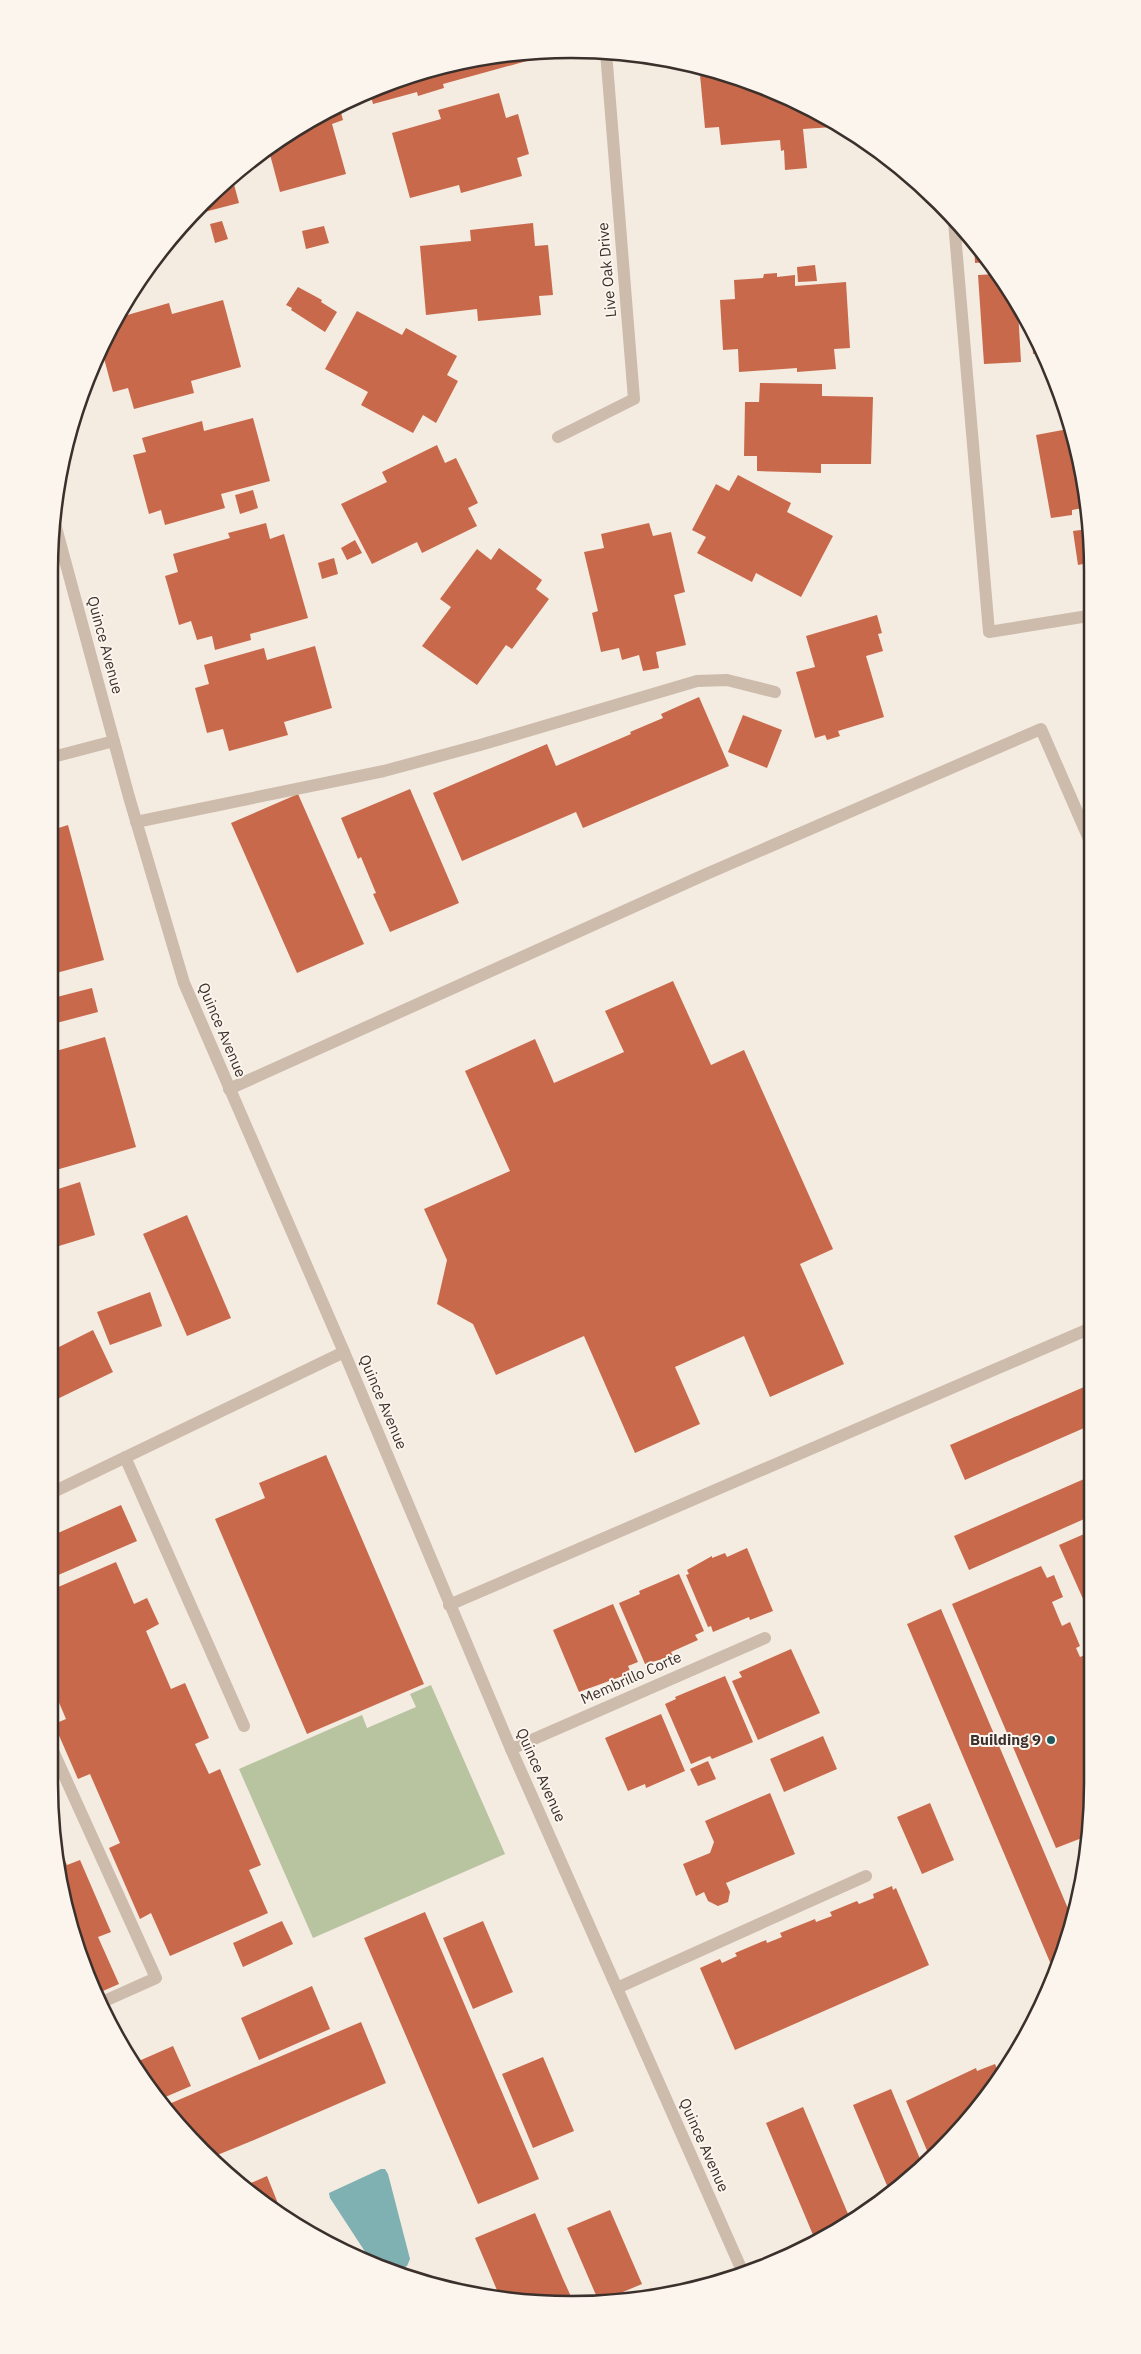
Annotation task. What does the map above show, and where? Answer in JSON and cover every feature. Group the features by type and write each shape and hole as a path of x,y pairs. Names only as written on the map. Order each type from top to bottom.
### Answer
{"street":[{"name":"Live Oak Drive","path":"558,437 634,400 607,59"},
{"path":"955,231 989,632 1084,617"},
{"name":"Quince Avenue","path":"59,538 136,822 184,983 344,1352 511,1749 740,2267"},
{"path":"136,822 384,771 480,745 697,681 727,680 775,692"},
{"path":"229,1088 712,871 1041,729 1084,827"},
{"path":"57,756 114,742"},
{"path":"449,1605 1084,1331"},
{"path":"57,1490 344,1352"},
{"path":"125,1457 244,1726"},
{"name":"Membrillo Corte","path":"511,1749 765,1638"},
{"path":"57,1760 156,1978 106,2000"},
{"path":"618,1988 866,1876"}],"green space":[{"path":"431,1685 505,1854 313,1938 239,1769 362,1715 367,1728 416,1707 410,1694"}],"water":[{"path":"381,2169 385,2169 388,2174 410,2259 407,2266 403,2268 366,2254 330,2198 329,2193"}],"building":[{"path":"533,59 443,84 444,88 418,96 417,92 373,104 371,98 438,75 470,67"},
{"path":"700,75 767,97 829,127 803,129 807,168 785,170 784,150 781,151 780,140 721,145 719,127 705,128"},
{"path":"499,93 506,118 518,114 529,154 517,158 522,176 461,193 459,185 410,198 392,133 441,119 438,110"},
{"path":"341,112 343,120 332,124 346,174 280,192 270,155 314,126"},
{"path":"234,184 239,203 204,212"},
{"path":"222,221 228,239 215,243 210,224"},
{"path":"533,223 535,246 548,245 553,295 539,296 541,315 478,321 477,309 426,315 420,246 471,241 470,230"},
{"path":"324,226 329,243 306,249 302,231"},
{"path":"975,255 980,263 975,263"},
{"path":"815,265 817,281 798,282 797,267"},
{"path":"777,273 777,277 795,275 795,286 846,282 850,348 834,349 836,369 797,372 797,368 739,372 738,349 723,350 720,300 735,299 734,280 763,278 764,274"},
{"path":"989,274 1019,321 1021,362 984,364 978,275"},
{"path":"298,287 322,300 321,302 337,312 325,332 286,305"},
{"path":"223,300 241,367 191,381 194,393 134,409 128,388 113,392 104,358 125,316 169,303 172,314"},
{"path":"357,311 402,335 406,328 457,356 447,375 458,381 436,423 423,415 413,433 361,405 368,392 325,369"},
{"path":"760,383 822,384 822,396 873,397 871,464 821,464 821,473 757,471 757,456 744,456 745,402 759,402"},
{"path":"253,418 270,481 221,494 225,508 165,525 161,510 149,514 133,455 146,452 142,438 202,421 204,431"},
{"path":"1063,430 1074,470 1079,504 1079,509 1072,510 1072,515 1051,518 1036,435"},
{"path":"437,445 445,463 456,458 478,503 468,508 477,526 422,553 417,542 372,564 341,504 387,482 382,472"},
{"path":"738,475 791,503 787,512 833,536 801,597 756,573 752,582 697,553 706,537 692,530 716,484 729,491"},
{"path":"253,490 258,508 240,514 235,495"},
{"path":"266,523 270,539 284,534 308,618 250,634 251,640 215,650 212,636 197,640 191,621 179,625 165,576 178,572 173,554 230,538 228,533"},
{"path":"649,523 653,536 671,532 685,592 674,595 686,645 656,652 659,668 643,671 639,655 622,660 619,648 601,652 592,613 598,611 584,552 604,548 601,534"},
{"path":"1081,530 1084,564 1078,565 1073,531"},
{"path":"355,540 362,553 347,560 341,548"},
{"path":"499,548 542,580 536,589 549,599 512,649 506,645 477,685 422,646 451,607 440,599 477,549 491,560"},
{"path":"334,558 338,574 322,579 318,563"},
{"path":"877,615 882,633 878,634 883,651 866,656 884,717 838,731 840,736 827,740 825,735 815,738 796,672 815,667 806,636"},
{"path":"315,646 332,708 284,722 288,735 229,751 223,729 207,733 195,688 209,684 204,665 264,648 267,660"},
{"path":"699,697 729,766 583,828 576,812 462,861 433,793 547,744 556,766 631,734 630,732 663,718 661,714"},
{"path":"743,715 782,730 767,768 728,752"},
{"path":"410,789 459,903 390,932 373,894 376,893 361,857 358,859 341,818"},
{"path":"298,794 364,944 297,973 231,823"},
{"path":"68,825 104,960 57,973 57,828"},
{"path":"673,981 711,1065 744,1050 833,1249 800,1264 844,1364 770,1397 744,1336 675,1367 700,1424 635,1453 584,1336 496,1375 473,1324 437,1304 447,1260 424,1209 510,1171 465,1071 535,1039 554,1083 624,1052 605,1011"},
{"path":"92,988 98,1012 57,1023 57,997"},
{"path":"105,1037 136,1147 57,1170 57,1051"},
{"path":"80,1182 95,1235 57,1247 57,1189"},
{"path":"187,1215 231,1318 187,1336 143,1234"},
{"path":"150,1292 162,1326 110,1345 97,1312"},
{"path":"93,1330 113,1372 57,1399 57,1348"},
{"path":"1084,1387 1084,1428 965,1480 950,1445"},
{"path":"326,1455 424,1684 307,1734 215,1519 265,1498 259,1483"},
{"path":"1084,1479 1084,1519 969,1570 954,1536"},
{"path":"121,1505 137,1541 57,1576 57,1533"},
{"path":"1084,1534 1084,1601 1059,1545"},
{"path":"747,1548 773,1611 750,1620 749,1617 713,1632 711,1626 708,1627 686,1575 689,1574 687,1570 712,1556 712,1558 725,1553 727,1557"},
{"path":"116,1562 134,1604 147,1598 159,1624 146,1631 171,1689 185,1683 209,1738 195,1744 209,1774 220,1769 261,1865 249,1870 268,1913 170,1956 151,1913 140,1919 109,1848 120,1843 90,1774 78,1779 57,1731 57,1723 66,1719 57,1698 57,1588"},
{"name":"Building 9","path":"1041,1566 1047,1578 1054,1575 1063,1597 1052,1602 1062,1626 1070,1622 1080,1646 1076,1648 1080,1657 1084,1655 1084,1784 1080,1839 1056,1848 952,1604"},
{"path":"679,1574 704,1631 695,1635 698,1640 671,1652 673,1656 645,1664 619,1603 640,1594 639,1591"},
{"path":"613,1604 638,1662 628,1666 631,1673 579,1692 553,1630"},
{"path":"941,1609 1068,1908 1050,1963 907,1624"},
{"path":"791,1649 820,1713 758,1740 732,1681 742,1677 739,1672"},
{"path":"725,1676 753,1742 712,1759 710,1756 691,1764 665,1704 676,1699 675,1697"},
{"path":"661,1714 685,1771 646,1788 645,1784 628,1791 605,1738"},
{"path":"823,1736 837,1769 784,1792 770,1759"},
{"path":"708,1761 716,1779 698,1786 690,1769"},
{"path":"770,1793 795,1854 726,1883 730,1892 728,1902 718,1906 708,1901 704,1892 696,1896 683,1864 710,1853 714,1842 705,1821"},
{"path":"930,1803 954,1860 922,1874 897,1817"},
{"path":"63,1856 67,1865 80,1860 111,1932 98,1937 119,1984 102,1991 75,1916 67,1884"},
{"path":"892,1886 893,1890 896,1888 929,1965 735,2050 700,1968 720,1959 722,1963 737,1956 735,1953 766,1940 767,1943 782,1937 780,1933 815,1919 816,1922 832,1916 830,1912 857,1901 859,1904 874,1898 873,1894"},
{"path":"425,1912 539,2179 478,2204 364,1938"},
{"path":"282,1921 293,1944 243,1967 233,1943"},
{"path":"483,1921 513,1992 473,2009 443,1938"},
{"path":"312,1986 330,2029 259,2060 241,2018"},
{"path":"361,2022 386,2083 217,2155 185,2122 170,2104"},
{"path":"173,2046 191,2086 165,2097 139,2061"},
{"path":"543,2057 574,2131 533,2148 502,2074"},
{"path":"995,2064 997,2069 956,2122 927,2151 906,2101 976,2068 977,2071"},
{"path":"891,2089 920,2159 887,2186 853,2105"},
{"path":"803,2107 848,2215 813,2235 766,2123"},
{"path":"267,2176 279,2205 258,2190 250,2184"},
{"path":"610,2210 642,2284 619,2294 596,2295 567,2228"},
{"path":"535,2213 571,2297 497,2291 475,2238"}],"place":[{"name":"Building 9","path":"1051,1740"}]}
